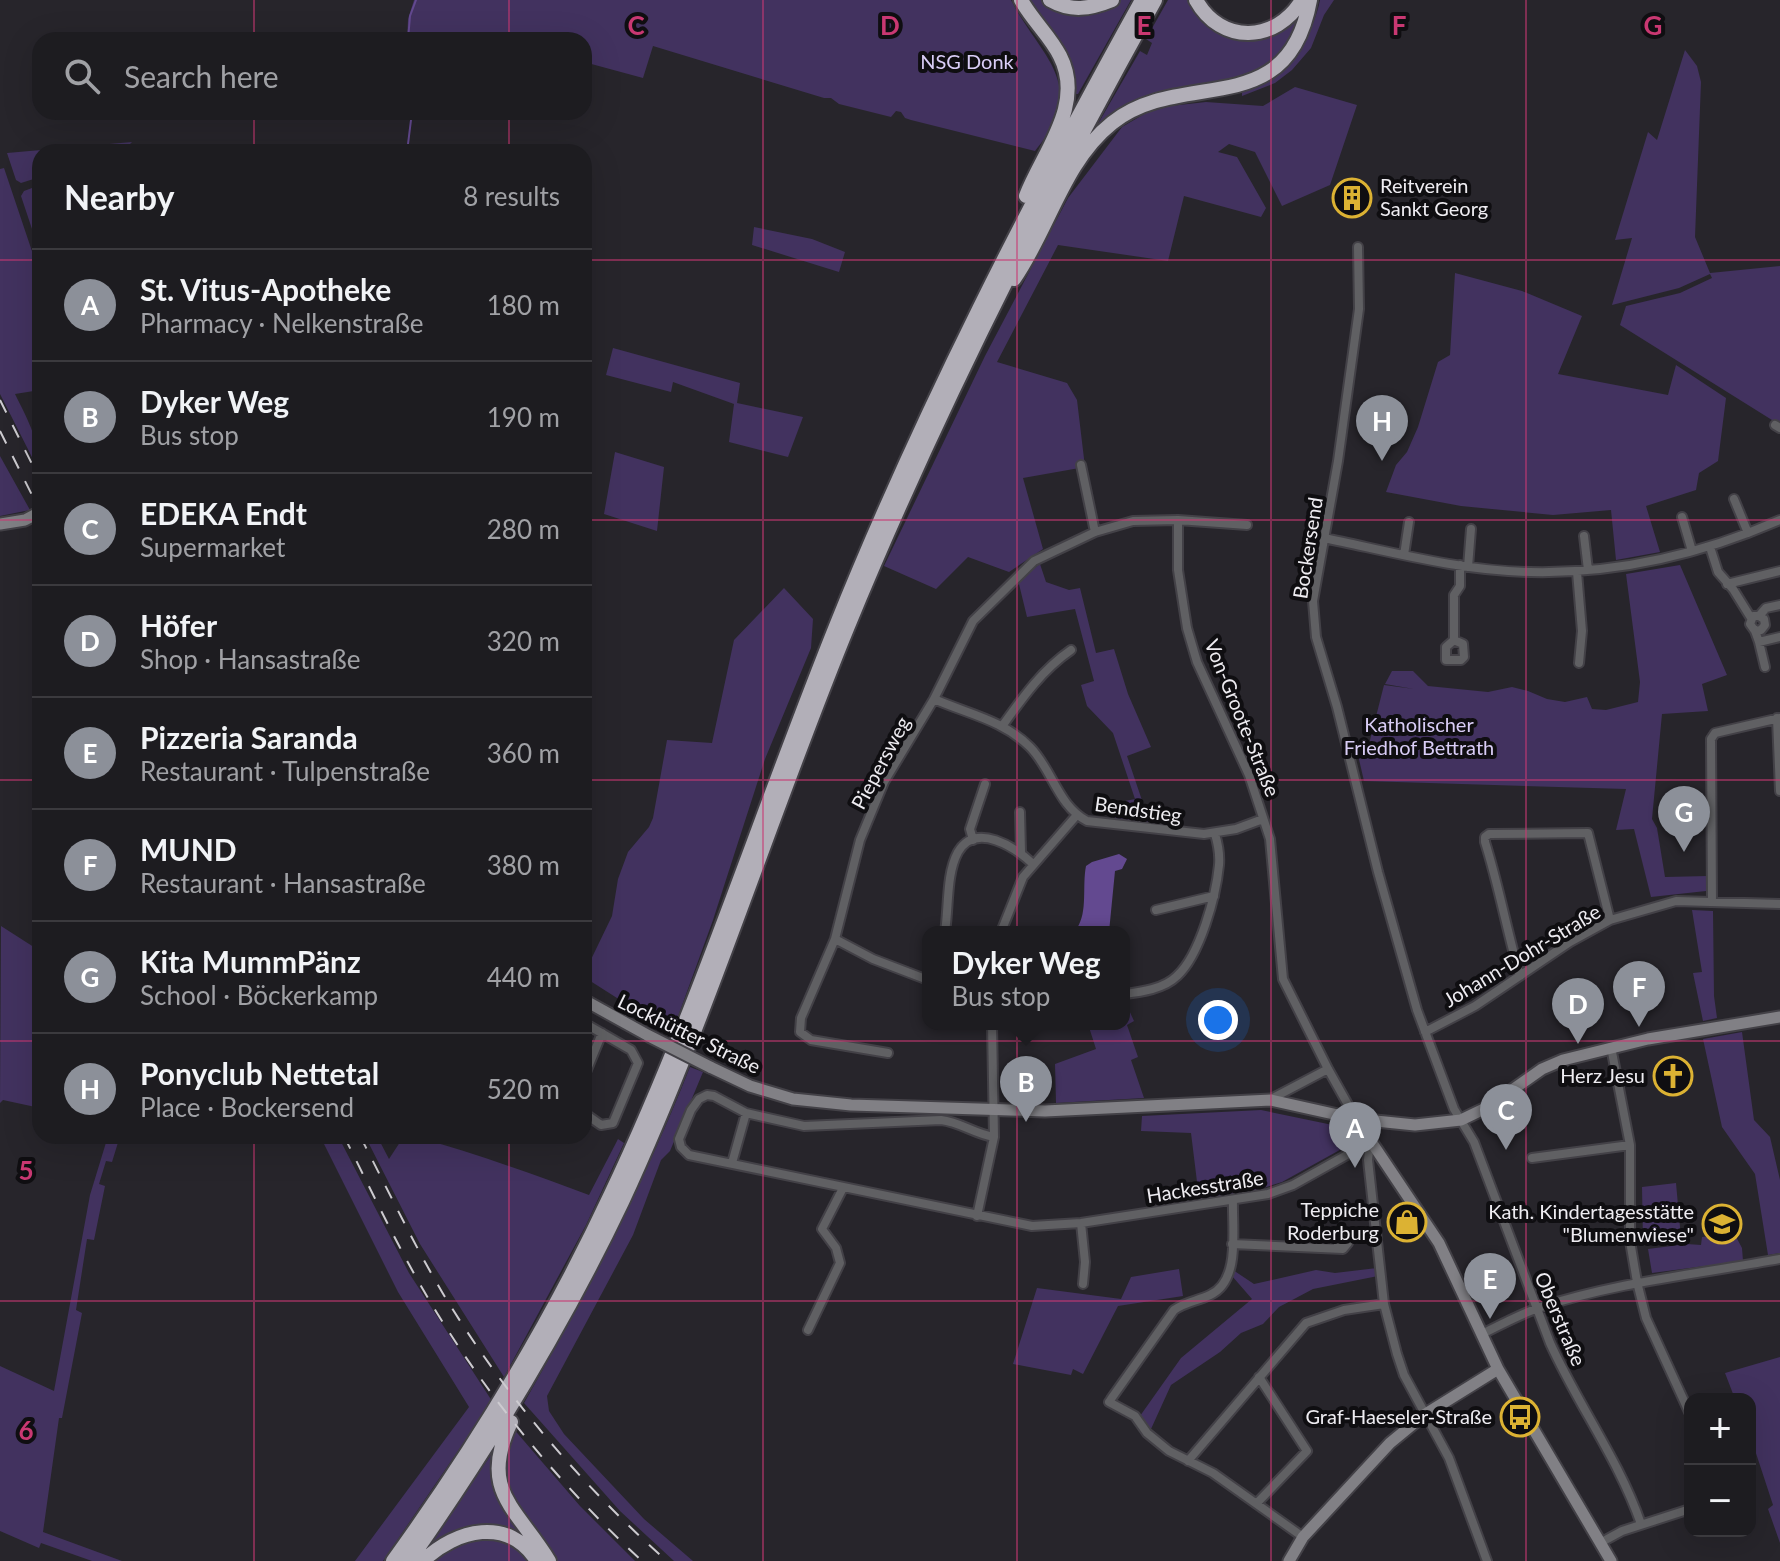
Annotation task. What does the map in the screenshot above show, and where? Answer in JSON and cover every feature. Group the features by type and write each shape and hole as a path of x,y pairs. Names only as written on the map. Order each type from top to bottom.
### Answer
{"highway":[{"path":"1004,255 1036,172 1060,126 1069,88 1067,72 1060,56 1021,0"},
{"path":"1050,0 1060,6 1078,9 1096,7 1112,0"},
{"path":"393,1561 462,1462 532,1348 612,1193 680,1035 848,596 923,425 1004,255 1142,0"},
{"path":"549,1561 506,1500 498,1470 501,1443 662,1112 848,627 904,495 986,318 1082,131 1155,0"},
{"path":"1196,0 1207,16 1221,26 1238,33 1256,33 1283,23 1302,0"},
{"path":"986,318 1022,268 1070,175 1096,138 1112,123 1154,101 1236,87 1264,74 1287,54 1299,36 1310,0"},
{"path":"409,1561 477,1462 541,1357"},
{"path":"423,1561 460,1536 491,1531 517,1539 537,1561"}],"street":[{"name":"Bockersend","path":"1358,247 1359,309 1338,461 1313,601 1316,637 1337,707 1378,872 1425,1032 1461,1120"},
{"path":"1081,465 1095,532"},
{"path":"1734,499 1748,533"},
{"path":"0,524 14,523 32,515"},
{"path":"1682,517 1692,551"},
{"name":"Piepersweg","path":"888,1053 811,1040 800,1032 801,1018 835,939 860,840 884,782 934,699 973,621 1034,561 1095,532 1133,521 1178,520 1247,525"},
{"name":"Von-Groote-Straße","path":"1178,520 1178,570 1190,638 1197,662 1249,775 1270,839 1283,979 1356,1119 1439,1243 1498,1369 1611,1561"},
{"path":"1324,538 1464,566 1527,572 1577,572 1621,567 1710,547 1780,520"},
{"path":"1404,555 1409,522"},
{"path":"1454,640 1454,595 1460,586 1471,529"},
{"path":"1584,536 1588,570"},
{"path":"1710,547 1718,572 1755,617 1764,619 1765,625 1755,631 1765,667"},
{"path":"1727,584 1780,571"},
{"path":"1577,572 1582,631 1579,663"},
{"path":"1755,617 1766,608 1780,605"},
{"path":"1759,642 1780,637"},
{"path":"1003,725 1035,682 1056,660 1071,650"},
{"name":"Bendstieg","path":"934,699 1003,725 1033,749 1064,801 1076,816 1087,821 1215,834 1263,819"},
{"path":"1712,902 1711,739 1715,733 1778,718 1780,791"},
{"path":"973,840 970,829 985,784"},
{"path":"1020,812 1021,852"},
{"path":"1003,926 1017,889 1033,864 1076,816"},
{"path":"1520,976 1485,842 1489,834 1588,833 1610,920"},
{"path":"1130,993 1158,987 1176,978 1188,963 1214,896 1220,863 1215,834"},
{"path":"946,926 952,872 959,850 973,840 984,838 999,841 1021,852 1033,864"},
{"path":"1156,910 1214,896"},
{"name":"Johann-Dohr-Straße","path":"1425,1032 1475,1006 1570,942 1610,920 1676,901 1780,904"},
{"path":"835,939 873,959 922,978"},
{"name":"Lockhütter Straße","path":"592,1004 750,1086 793,1099 851,1105 1045,1111 1271,1100 1356,1119 1415,1125 1461,1120"},
{"path":"1461,1120 1488,1107 1542,1069 1563,1060 1611,1047 1780,1017"},
{"path":"592,1027 631,1050 638,1063 613,1123 601,1125 592,1119"},
{"path":"977,1216 994,1137 992,1030"},
{"path":"592,1057 602,1033"},
{"path":"1611,1047 1630,1145 1630,1241 1637,1282 1646,1318 1684,1401"},
{"name":"Lockhütter Straße","path":"1271,1100 1328,1069"},
{"name":"Hackesstraße","path":"746,1113 714,1096 699,1099 679,1139 681,1147 689,1155 1032,1226 1081,1223 1281,1190 1370,1142"},
{"path":"971,1109 974,1130"},
{"path":"732,1163 746,1113 804,1126 954,1121 994,1137"},
{"name":"Oberstraße","path":"1461,1120 1474,1142 1565,1375 1601,1437 1641,1524"},
{"path":"1370,1142 1368,1160 1382,1307 1404,1375 1449,1458 1487,1561"},
{"path":"1532,1158 1630,1145"},
{"path":"808,1330 838,1270 839,1258 822,1229 843,1188"},
{"path":"1233,1200 1232,1244 1229,1272 1224,1284 1211,1295 1183,1303 1174,1310 1110,1400 1135,1416 1147,1433 1169,1451 1213,1473 1303,1537"},
{"path":"1081,1223 1085,1262 1083,1284"},
{"path":"1232,1244 1338,1247"},
{"path":"1482,1334 1537,1309 1637,1282 1780,1259"},
{"path":"1188,1461 1306,1323 1344,1310 1382,1307"},
{"path":"1289,1561 1303,1537 1390,1443 1424,1415 1498,1369"},
{"path":"1257,1503 1307,1451 1259,1377"},
{"path":"1600,1543 1641,1524 1684,1511"}],"green space":[{"name":"NSG Donk","path":"414,0 1011,0 1055,72 1060,89 1059,107 1051,128 1035,151 911,120 901,112 896,111 891,117 839,104 831,98 653,46 643,78 592,64 592,32 407,32"},
{"path":"1026,0 1131,0 1078,94 1075,94 1071,69"},
{"path":"1168,0 1194,0 1240,36 1297,14 1304,16 1285,50 1260,72 1095,129 1140,51 1147,55 1152,43 1146,39"},
{"path":"1320,0 1334,0 1324,15 1311,48 1292,70 1275,83 1242,96 1242,92 1269,76 1302,44 1310,31"},
{"path":"1685,50 1697,66 1701,82 1695,237 1710,273 1780,266 1780,425 1620,325 1626,306 1680,293 1712,278 1710,274 1679,288 1612,305 1632,238 1615,240 1648,132 1657,140"},
{"path":"1295,87 1357,105 1330,185 1282,206 1255,152 1229,144 1218,152 1237,157 1266,208 1261,217 1184,196 1168,261 1058,245 997,362 1067,383 1077,400 1085,467 1023,478 1043,549 1009,572 968,557 936,589 884,566 985,356 1068,198 1122,127 1146,113 1170,106 1206,102 1263,106"},
{"path":"32,151 32,180 21,183 16,180 7,153"},
{"path":"4,168 32,251 32,391 15,394 32,431 32,457 0,394 0,169"},
{"path":"32,188 32,229 21,196"},
{"path":"754,227 812,239 845,252 839,272 752,245"},
{"path":"1455,273 1522,291 1582,316 1558,374 1668,395 1676,365 1726,398 1718,461 1699,473 1696,490 1646,506 1660,552 1616,560 1611,510 1553,515 1461,506 1386,492 1396,465 1407,452 1418,427 1438,362 1450,355"},
{"path":"613,348 740,383 737,403 803,417 788,457 729,442 734,404 673,382 671,392 606,375"},
{"path":"615,452 664,467 657,531 604,514"},
{"path":"0,456 30,510 0,516"},
{"path":"1040,564 1046,582 1069,590 1080,588 1096,653 1114,649 1128,694 1151,747 1127,756 1150,824 1113,821 1125,801 1135,799 1113,733 1087,706 1081,685 1094,681 1075,609 1027,617 1018,580"},
{"name":"Katholischer Friedhof Bettrath","path":"1680,565 1727,675 1702,684 1708,711 1662,714 1652,819 1657,828 1665,877 1708,876 1706,891 1651,897 1634,829 1616,830 1626,789 1364,781 1358,755 1367,752 1384,685 1414,689 1385,684 1392,671 1413,671 1428,686 1488,692 1512,687 1565,702 1587,697 1592,709 1606,710 1638,702 1640,682 1626,574"},
{"path":"784,588 813,619 811,648 765,759 713,920 672,1033 592,982 592,957 612,916 618,879 628,852 653,818 667,740 712,743 734,640"},
{"path":"1692,910 1713,911 1717,1018 1703,1021 1693,973 1702,972"},
{"path":"1,926 32,946 32,1106 3,1100 0,1103"},
{"path":"1090,1030 1129,1030 1138,1057 1131,1060 1144,1098 1056,1103 1055,1064 1096,1049"},
{"path":"1742,1032 1754,1120 1770,1137 1780,1180 1780,1253 1768,1255 1755,1174 1722,1127 1703,1039"},
{"path":"690,1067 703,1072 670,1151 661,1160 633,1235 547,1396 549,1411 564,1434 644,1519 693,1561 674,1561 620,1511 524,1403 613,1238"},
{"path":"1261,1110 1352,1129 1357,1136 1356,1141 1282,1182 1201,1199 1191,1133 1141,1131 1142,1116"},
{"path":"618,1139 624,1143 586,1225 504,1377 420,1244 369,1144 381,1144 389,1159 399,1144 439,1144 589,1195"},
{"path":"106,1144 118,1144 112,1162 106,1161 99,1184 105,1186 94,1240 87,1239 76,1310 82,1313 62,1418 59,1418 43,1532 122,1561 92,1561 41,1543 39,1548 0,1531 0,1366 54,1391 90,1195"},
{"path":"324,1144 342,1144 409,1273 492,1401 383,1561 355,1561 469,1407 398,1292"},
{"path":"1676,1183 1681,1238 1643,1242 1642,1187"},
{"path":"1734,1233 1742,1248 1743,1261 1652,1273 1648,1249 1701,1245 1702,1237"},
{"path":"1377,1268 1378,1276 1313,1289 1279,1307 1263,1324 1241,1333 1220,1352 1171,1385 1151,1429 1140,1416 1181,1358 1252,1299 1232,1276 1233,1270 1254,1284 1316,1270 1335,1273"},
{"path":"1179,1269 1183,1296 1118,1306 1083,1374 1073,1369 1071,1375 1013,1364 1037,1288 1121,1299 1131,1277"},
{"path":"1780,1357 1780,1543 1768,1509 1773,1505 1756,1453 1756,1393 1733,1393 1725,1373"},
{"path":"512,1427 580,1506 635,1561 554,1561 512,1500 502,1469"},
{"path":"495,1449 493,1464 542,1556 491,1528 422,1556"},
{"path":"478,1537 506,1543 529,1561 433,1561 452,1547"}],"shaded area":[{"path":"1119,854 1127,859 1122,869 1115,871 1110,926 1078,926 1084,907 1086,866"}],"waterway":[{"path":"409,32 416,0"},
{"path":"408,144 411,120"}],"railway":[{"path":"0,400 32,464"},
{"path":"0,431 32,495"},
{"path":"348,1144 424,1291 482,1380 557,1475 642,1561"},
{"path":"364,1144 431,1273 491,1366 573,1468 667,1561"}],"place":[{"name":"Reitverein Sankt Georg","path":"1352,198"},
{"name":"Ponyclub Nettetal","path":"1382,461"},
{"name":"Kita MummPänz","path":"1684,852"},
{"name":"MUND","path":"1639,1027"},
{"name":"Höfer","path":"1578,1044"},
{"name":"Herz Jesu","path":"1673,1076"},
{"name":"Dyker Weg","path":"1026,1122"},
{"name":"EDEKA Endt","path":"1506,1150"},
{"name":"St. Vitus-Apotheke","path":"1355,1168"},
{"name":"Teppiche Roderburg","path":"1407,1222"},
{"name":"Kath. Kindertagesstätte \"Blumenwiese\"","path":"1722,1224"},
{"name":"Pizzeria Saranda","path":"1490,1319"},
{"name":"Graf-Haeseler-Straße","path":"1520,1417"}]}
